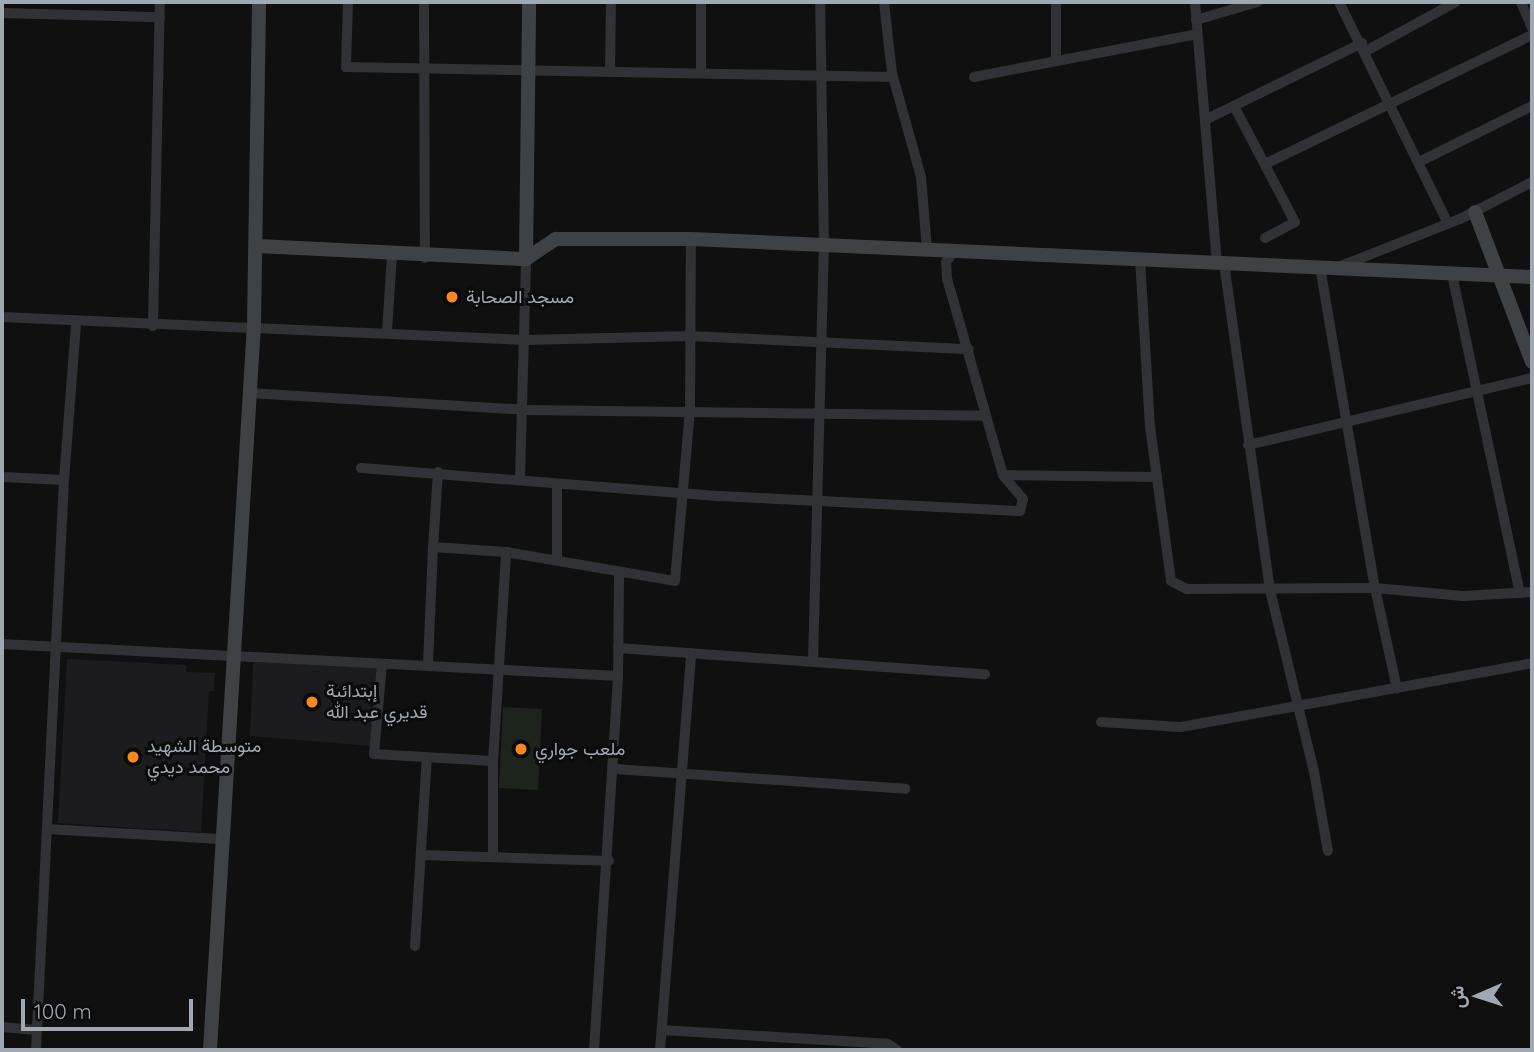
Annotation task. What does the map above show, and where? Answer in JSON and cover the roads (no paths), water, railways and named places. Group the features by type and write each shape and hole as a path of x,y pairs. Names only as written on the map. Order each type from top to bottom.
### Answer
{"street":[{"path":"4,2 2,13 160,17"},
{"path":"91,2 91,14"},
{"path":"153,326 160,2"},
{"path":"210,1050 220,839 254,325 259,2"},
{"path":"348,2 346,66 425,69 701,70 893,76"},
{"path":"424,2 425,258"},
{"path":"520,478 524,410 529,2"},
{"path":"610,70 611,2"},
{"path":"701,2 701,70"},
{"path":"813,662 814,502 820,410 824,246 820,2"},
{"path":"884,2 893,76 921,177 927,249"},
{"path":"1056,2 1056,61"},
{"path":"1195,2 1221,263 1270,590 1299,707 1328,851"},
{"path":"1196,20 1257,2"},
{"path":"1339,2 1364,47 1448,224"},
{"path":"1205,120 1456,2"},
{"path":"1521,2 1532,28"},
{"path":"975,77 1197,34"},
{"path":"1265,164 1532,35"},
{"path":"1234,106 1295,222 1265,238"},
{"path":"1419,162 1532,106"},
{"path":"1338,267 1448,224 1532,182"},
{"path":"1475,212 1532,362"},
{"path":"257,246 425,258 526,259 556,239 691,239 1532,277"},
{"path":"433,547 506,552 675,581 690,410 691,239"},
{"path":"361,468 814,502 1020,511 1023,499 1003,475 947,279 946,262 955,250"},
{"path":"387,331 392,256"},
{"path":"1140,259 1150,426 1171,581 1187,589 1375,588 1463,596 1532,592"},
{"path":"1320,267 1375,588 1397,689"},
{"path":"1452,274 1520,593"},
{"path":"2,317 153,326 254,325 525,340 690,336 821,340 969,349"},
{"path":"36,1050 64,480 76,323"},
{"path":"1248,445 1532,377"},
{"path":"249,393 524,410 820,410 986,416"},
{"path":"428,665 438,472"},
{"path":"1003,475 1157,477"},
{"path":"2,477 64,480"},
{"path":"557,484 557,560"},
{"path":"493,855 493,761 506,552"},
{"path":"594,1050 615,769 619,572"},
{"path":"2,643 618,676"},
{"path":"618,648 985,674"},
{"path":"660,1050 691,653"},
{"path":"1101,722 1181,727 1532,663"},
{"path":"382,664 374,754 493,761"},
{"path":"415,946 427,757"},
{"path":"615,769 905,789"},
{"path":"47,829 220,839"},
{"path":"422,855 493,855 609,861"},
{"path":"2,1027 37,1030"},
{"path":"662,1030 888,1044 897,1050"},
{"path":"779,1050 780,1037"}],"place":[{"name":"مسجد الصحابة","path":"452,297"},
{"name":"إبتدائية قديري عبد الله","path":"312,702"},
{"name":"ملعب جواري","path":"521,749"},
{"name":"متوسطة الشهيد محمد ديدي","path":"133,757"}]}
